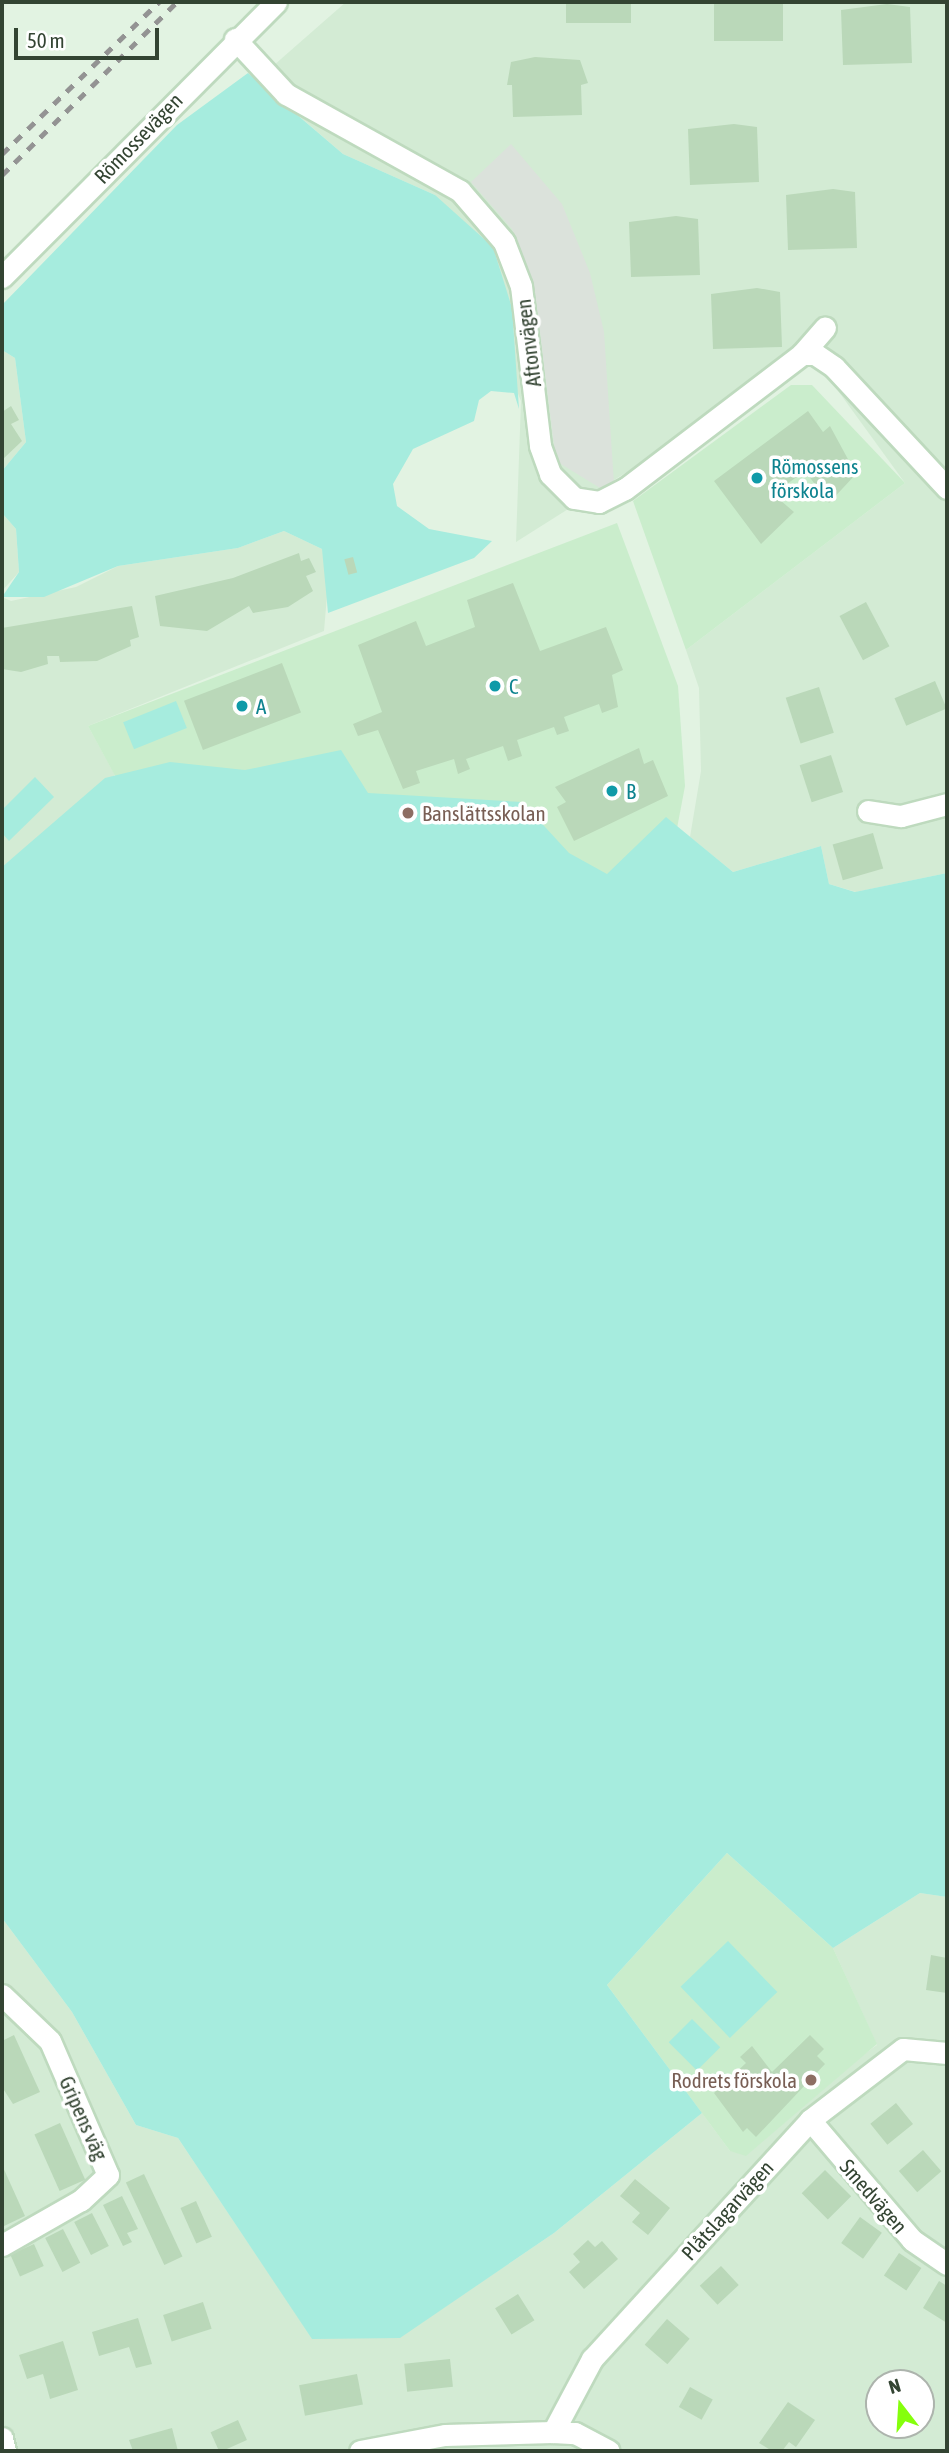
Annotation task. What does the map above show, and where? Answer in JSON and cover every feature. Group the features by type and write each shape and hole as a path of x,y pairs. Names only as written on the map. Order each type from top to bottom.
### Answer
{"street":[{"name":"Römossevägen","path":"2,277 235,39 276,2"},
{"name":"Aftonvägen","path":"235,39 286,94 460,191 504,242 521,286 540,446 550,474 574,498 599,502 625,489 802,354 825,328"},
{"path":"802,354 834,367 947,488"},
{"path":"868,811 901,816 947,804"},
{"name":"Gripens väg","path":"2,1995 50,2041 108,2175 81,2200 2,2245"},
{"name":"Plåtslagarvägen","path":"553,2432 592,2359 810,2120 903,2049 947,2053"},
{"name":"Smedvägen","path":"810,2120 912,2240 947,2264"},
{"path":"360,2451 445,2435 553,2432 575,2433 609,2451"},
{"path":"2,2438 5,2451"}],"shaded area":[{"path":"346,2 947,2 947,873 856,892 829,884 821,846 733,872 690,837 701,771 699,688 686,650 905,483 812,355 516,542 521,401 435,195 343,154 257,80"},
{"path":"248,73 343,154 435,195 493,247 512,308 519,409 514,393 491,391 479,400 474,421 413,449 393,484 397,506 429,529 492,541 474,558 328,613 322,549 284,531 238,548 118,566 44,597 2,597 19,572 16,529 2,513 2,471 26,442 15,358 2,350 2,305 177,125"},
{"path":"511,144 562,204 590,273 604,332 614,484 600,488 556,461 535,292 512,229 471,182"},
{"path":"2,350 15,358 26,442 2,471"},
{"path":"791,385 812,385 905,483 686,650 633,501"},
{"path":"2,513 16,529 19,572 2,591"},
{"name":"Banslättsskolan","path":"617,523 678,686 685,786 675,839 317,1148 88,726"},
{"path":"284,531 322,549 329,572 324,631 88,726 115,775 2,867 2,597 11,601 76,587 118,566 238,548"},
{"path":"176,701 187,728 134,749 123,722"},
{"path":"341,750 368,793 522,802 569,853 607,874 666,817 733,872 821,846 829,884 855,892 947,873 947,1897 920,1893 833,1948 727,1853 607,1985 702,2113 554,2233 400,2338 312,2339 178,2138 136,2125 72,2012 2,1918 2,867 105,778 170,762 245,770"},
{"path":"35,777 54,797 9,841 2,833 2,810"},
{"path":"727,1853 833,1948 877,2044 746,2156 730,2151 607,1985"},
{"path":"920,1893 947,1897 947,2451 2,2451 2,1918 72,2012 136,2125 178,2138 312,2338 399,2338 554,2233 702,2113 730,2151 877,2045 833,1948"},
{"path":"728,1941 777,1992 730,2038 681,1987"},
{"path":"692,2019 720,2047 697,2071 669,2042"}],"building":[{"path":"566,2 631,2 631,23 566,23"},
{"path":"714,2 783,2 783,41 714,41"},
{"path":"887,4 910,7 912,63 843,65 841,10"},
{"path":"535,57 580,60 588,83 581,85 582,115 513,117 512,85 507,85 511,62"},
{"path":"734,124 757,127 759,182 690,185 688,129"},
{"path":"833,189 855,192 857,248 788,250 786,195"},
{"path":"676,216 698,219 700,275 631,277 629,222"},
{"path":"757,288 780,292 782,347 713,349 711,294"},
{"path":"11,406 19,420 11,424 22,441 2,460 2,412"},
{"name":"Römossens förskola","path":"808,411 823,432 830,426 856,474 829,503 805,471 773,494 794,512 761,544 714,481"},
{"path":"299,553 301,561 309,558 316,572 306,576 313,591 288,607 253,613 249,606 207,631 160,626 155,596 233,578"},
{"path":"353,557 357,572 348,575 344,559"},
{"name":"C","path":"513,583 540,651 606,627 623,670 612,675 618,707 602,713 599,704 564,717 569,731 557,735 554,727 517,740 522,756 508,761 503,746 466,759 470,769 458,774 454,759 416,771 420,783 403,789 378,730 358,736 353,724 382,712 358,645 416,621 426,646 475,627 467,600"},
{"path":"866,602 889,646 863,660 840,616"},
{"path":"132,606 139,637 130,640 131,646 97,661 60,662 59,656 47,656 48,664 21,672 2,669 2,628"},
{"name":"A","path":"282,663 301,712 203,750 184,701"},
{"path":"935,681 947,709 906,726 894,698"},
{"path":"819,687 834,733 801,743 786,698"},
{"name":"B","path":"639,748 644,764 653,760 668,796 574,841 557,807 566,802 555,787"},
{"path":"831,755 843,792 812,802 800,765"},
{"path":"873,833 883,869 843,880 833,845"},
{"path":"931,1955 947,1958 947,1993 926,1990"},
{"path":"14,2035 40,2092 13,2104 2,2087 2,2041"},
{"path":"810,2035 824,2049 817,2056 825,2064 756,2137 747,2128 743,2132 714,2093 746,2063 740,2057 752,2046 772,2072"},
{"path":"896,2103 913,2124 887,2145 870,2124"},
{"path":"60,2123 85,2180 60,2191 34,2134"},
{"path":"923,2150 941,2171 917,2192 899,2171"},
{"path":"2,2165 25,2216 2,2227"},
{"path":"825,2170 851,2196 828,2219 802,2193"},
{"path":"144,2174 182,2256 164,2265 126,2182"},
{"path":"635,2179 670,2208 648,2235 632,2222 640,2213 620,2196"},
{"path":"122,2196 138,2229 127,2233 132,2242 123,2246 103,2205"},
{"path":"196,2201 212,2237 196,2244 180,2208"},
{"path":"92,2213 109,2246 91,2255 74,2222"},
{"path":"860,2217 882,2233 863,2259 841,2243"},
{"path":"63,2229 80,2263 62,2272 45,2238"},
{"path":"588,2240 595,2247 602,2241 618,2259 584,2289 569,2272 580,2262 573,2254"},
{"path":"34,2244 44,2266 20,2277 10,2255"},
{"path":"899,2253 921,2268 906,2290 884,2275"},
{"path":"721,2266 739,2285 718,2305 700,2286"},
{"path":"939,2281 947,2286 947,2323 923,2308"},
{"path":"518,2294 534,2320 512,2335 495,2308"},
{"path":"203,2302 212,2329 172,2342 163,2315"},
{"path":"138,2318 152,2364 136,2368 129,2347 99,2356 92,2332"},
{"path":"667,2319 690,2339 667,2364 645,2345"},
{"path":"63,2341 78,2390 50,2399 43,2374 27,2379 19,2355"},
{"path":"450,2359 453,2387 407,2392 404,2364"},
{"path":"357,2374 363,2404 305,2416 299,2385"},
{"path":"690,2387 713,2400 702,2420 679,2407"},
{"path":"788,2402 815,2420 796,2447 789,2442 782,2451 772,2451 759,2443"},
{"path":"238,2420 247,2440 219,2451 211,2432"},
{"path":"172,2428 178,2451 133,2451 129,2440"}],"railway":[{"path":"2,154 159,2"},
{"path":"2,175 177,2"}],"place":[{"name":"Römossens förskola","path":"757,478"},
{"name":"C","path":"495,686"},
{"name":"A","path":"242,706"},
{"name":"B","path":"612,791"},
{"name":"Banslättsskolan","path":"408,813"},
{"name":"Rodrets förskola","path":"811,2080"}]}
